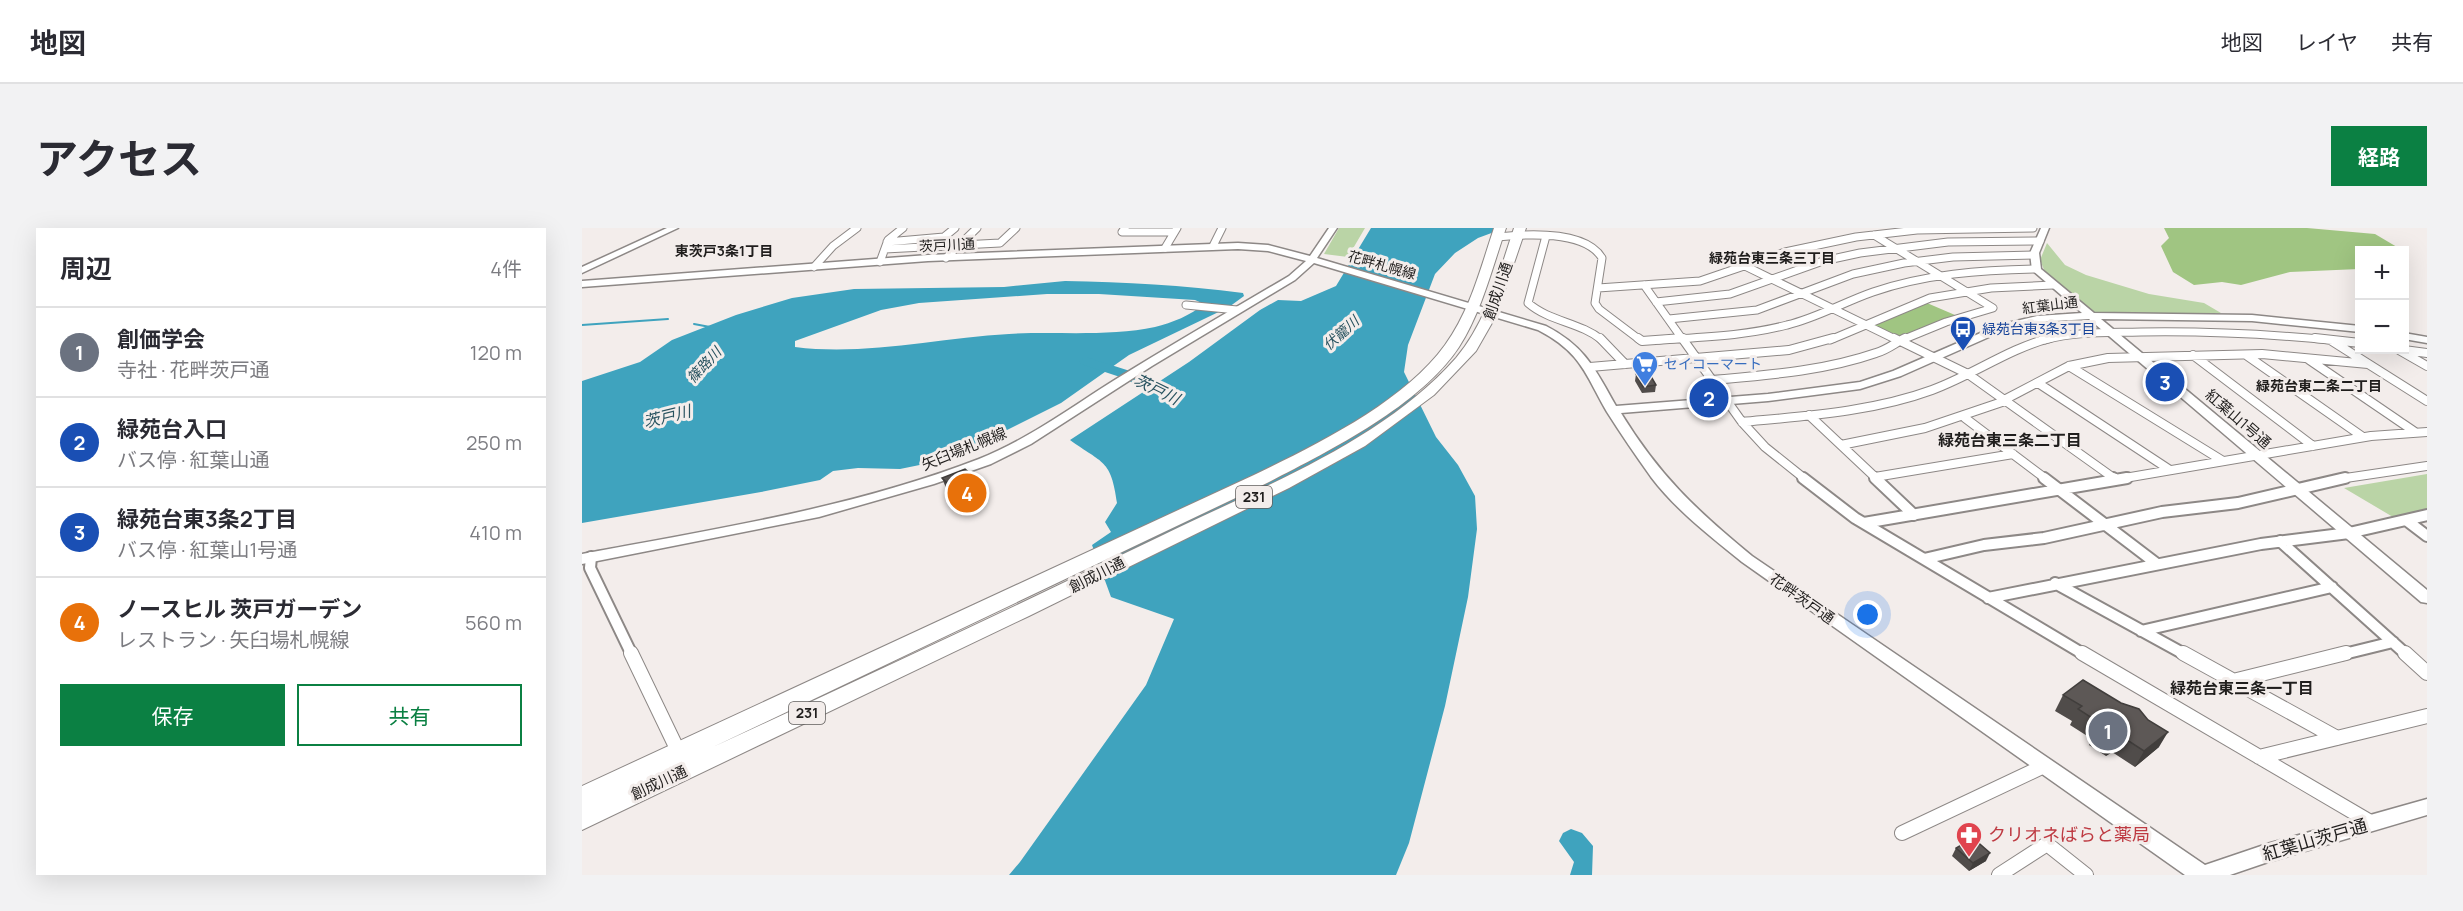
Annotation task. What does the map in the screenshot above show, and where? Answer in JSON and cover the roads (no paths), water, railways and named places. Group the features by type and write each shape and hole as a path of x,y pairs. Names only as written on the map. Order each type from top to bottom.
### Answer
{"highway":[{"name":"創成川通","path":"582,819 683,761 1346,450 1401,415 1451,360 1486,326 1519,230"},
{"name":"創成川通","path":"1451,360 1498,234"},
{"name":"創成川通","path":"582,798 683,761"}],"street":[{"path":"582,270 674,228"},
{"path":"814,267 833,246 857,228"},
{"path":"880,262 887,242 903,228"},
{"path":"887,242 944,237 955,228"},
{"path":"946,258 977,228"},
{"path":"885,249 1000,243 1016,228"},
{"path":"1125,228 1122,232 1175,230"},
{"path":"1214,246 1222,228"},
{"name":"矢臼場札幌線","path":"587,558 819,513 929,482 986,460 1026,441 1233,309 1292,278 1312,259 1333,228"},
{"path":"1598,288 1700,281 1795,250 1874,235 1917,230 2033,228"},
{"path":"1498,234 1519,230 1576,240 1593,248 1601,255 1595,303 1599,309 1642,341 1771,329 1791,325 1880,289 1941,276 1990,270 2036,269 2033,262 2034,255 2044,228"},
{"path":"1165,248 1175,230"},
{"path":"1713,380 1794,373 1828,367 1881,352 1899,341 1952,319 1993,308 1874,235"},
{"path":"1546,236 1528,303 1539,312 1596,335 1610,346 1625,364"},
{"path":"1656,302 1716,297 1823,261 1894,248 1976,241 2040,241"},
{"name":"茨戸川通","path":"582,284 946,258 1214,246 1257,247 1312,259"},
{"path":"1669,319 1757,310 1860,273 1917,261 1974,256 2034,255"},
{"name":"花畔札幌線","path":"1312,259 1443,298"},
{"path":"1745,266 1968,374 2116,480"},
{"name":"紅葉山1号通","path":"2036,269 2255,456 2427,598"},
{"path":"1644,285 1742,422 1765,447 1793,471 1864,523 1923,559 2372,823"},
{"path":"1590,367 1789,350 1814,345 1916,303 1966,291 2053,285"},
{"name":"花畔茨戸通","path":"1443,298 1561,336 1575,347 1590,367 1612,410 1658,477 1709,528 1747,559 2203,875"},
{"path":"1186,305 1233,309"},
{"name":"紅葉山通","path":"1612,410 1797,394 1863,384 1901,372 2004,326 2039,320 2090,316 2273,318 2355,328"},
{"path":"1742,422 1838,412 1905,398 1942,386 2017,348 2038,341 2079,334 2255,333 2355,342"},
{"path":"2409,337 2427,340"},
{"path":"2329,339 2427,401"},
{"path":"2409,351 2427,353"},
{"path":"1841,445 1905,434 1965,418 2005,401 2069,366 2108,358 2245,354 2305,357 2368,364"},
{"path":"2245,354 2362,437"},
{"path":"2408,354 2427,366"},
{"path":"2193,355 2313,446"},
{"path":"2305,357 2415,432"},
{"path":"2069,366 2223,461"},
{"path":"2038,383 2170,470"},
{"path":"1809,415 1914,515"},
{"path":"1965,418 2157,564"},
{"path":"1864,523 2362,437 2427,432"},
{"path":"1875,477 2013,454"},
{"path":"1923,559 1984,545 2044,538 2162,512 2238,503 2357,475 2427,466"},
{"path":"1988,598 2280,541 2349,533 2427,515"},
{"path":"2406,520 2427,536"},
{"path":"2280,541 2427,673"},
{"path":"587,558 683,761"},
{"path":"2055,584 2337,738"},
{"path":"2141,630 2331,586"},
{"path":"2233,681 2393,642"},
{"path":"2259,757 2427,716"},
{"path":"1902,833 2044,766"},
{"name":"紅葉山茨戸通","path":"2203,875 2267,853 2427,807"},
{"path":"1999,875 2047,844 2086,875"}],"water":[{"name":"伏籠川","path":"1371,228 1505,228 1478,238 1455,253 1435,274 1408,345 1404,372 1436,437 1458,465 1475,496 1477,529 1468,597 1445,706 1409,843 1396,875 1009,875 1146,685 1174,619 1111,597 1092,545 1111,532 1105,522 1117,503 1115,489 1104,464 1070,440 1189,362 1260,310 1278,300 1301,301 1336,286"},
{"path":"1065,281 1110,282 1198,288 1243,293 1244,296 1229,307 1129,355 1061,403 949,459 900,469 858,468 833,471 820,480 582,523 582,381 640,362 672,340 736,315 792,298 854,289 1004,287","holes":["1047,294 1099,294 1195,300 1204,304 1175,321 1155,327 1120,332 1009,334 875,348 795,347 795,341 881,310 919,303"]},
{"path":"1571,829 1582,833 1593,846 1592,875 1570,875 1574,862 1559,841 1563,833"}],"waterway":[{"name":"篠路川","path":"582,325 668,319"},
{"name":"篠路川","path":"694,324 710,327"},
{"name":"茨戸川","path":"1086,361 1125,374 1176,397"}],"place":[{"name":"緑苑台東3条3丁目","path":"1963,352"},
{"name":"緑苑台東3条2丁目","path":"2165,382"},
{"name":"セイコーマート","path":"1645,387"},
{"name":"緑苑台入口","path":"1709,398"},
{"name":"ノースヒル 茨戸ガーデン","path":"967,493"},
{"name":"創価学会","path":"2108,731"},
{"name":"クリオネばらと薬局","path":"1969,858"}],"district":[{"name":"東茨戸3条1丁目","path":"724,251"},
{"name":"緑苑台東三条三丁目","path":"1772,258"},
{"name":"緑苑台東二条二丁目","path":"2319,386"},
{"name":"緑苑台東三条二丁目","path":"2010,440"},
{"name":"緑苑台東三条一丁目","path":"2242,688"}]}
